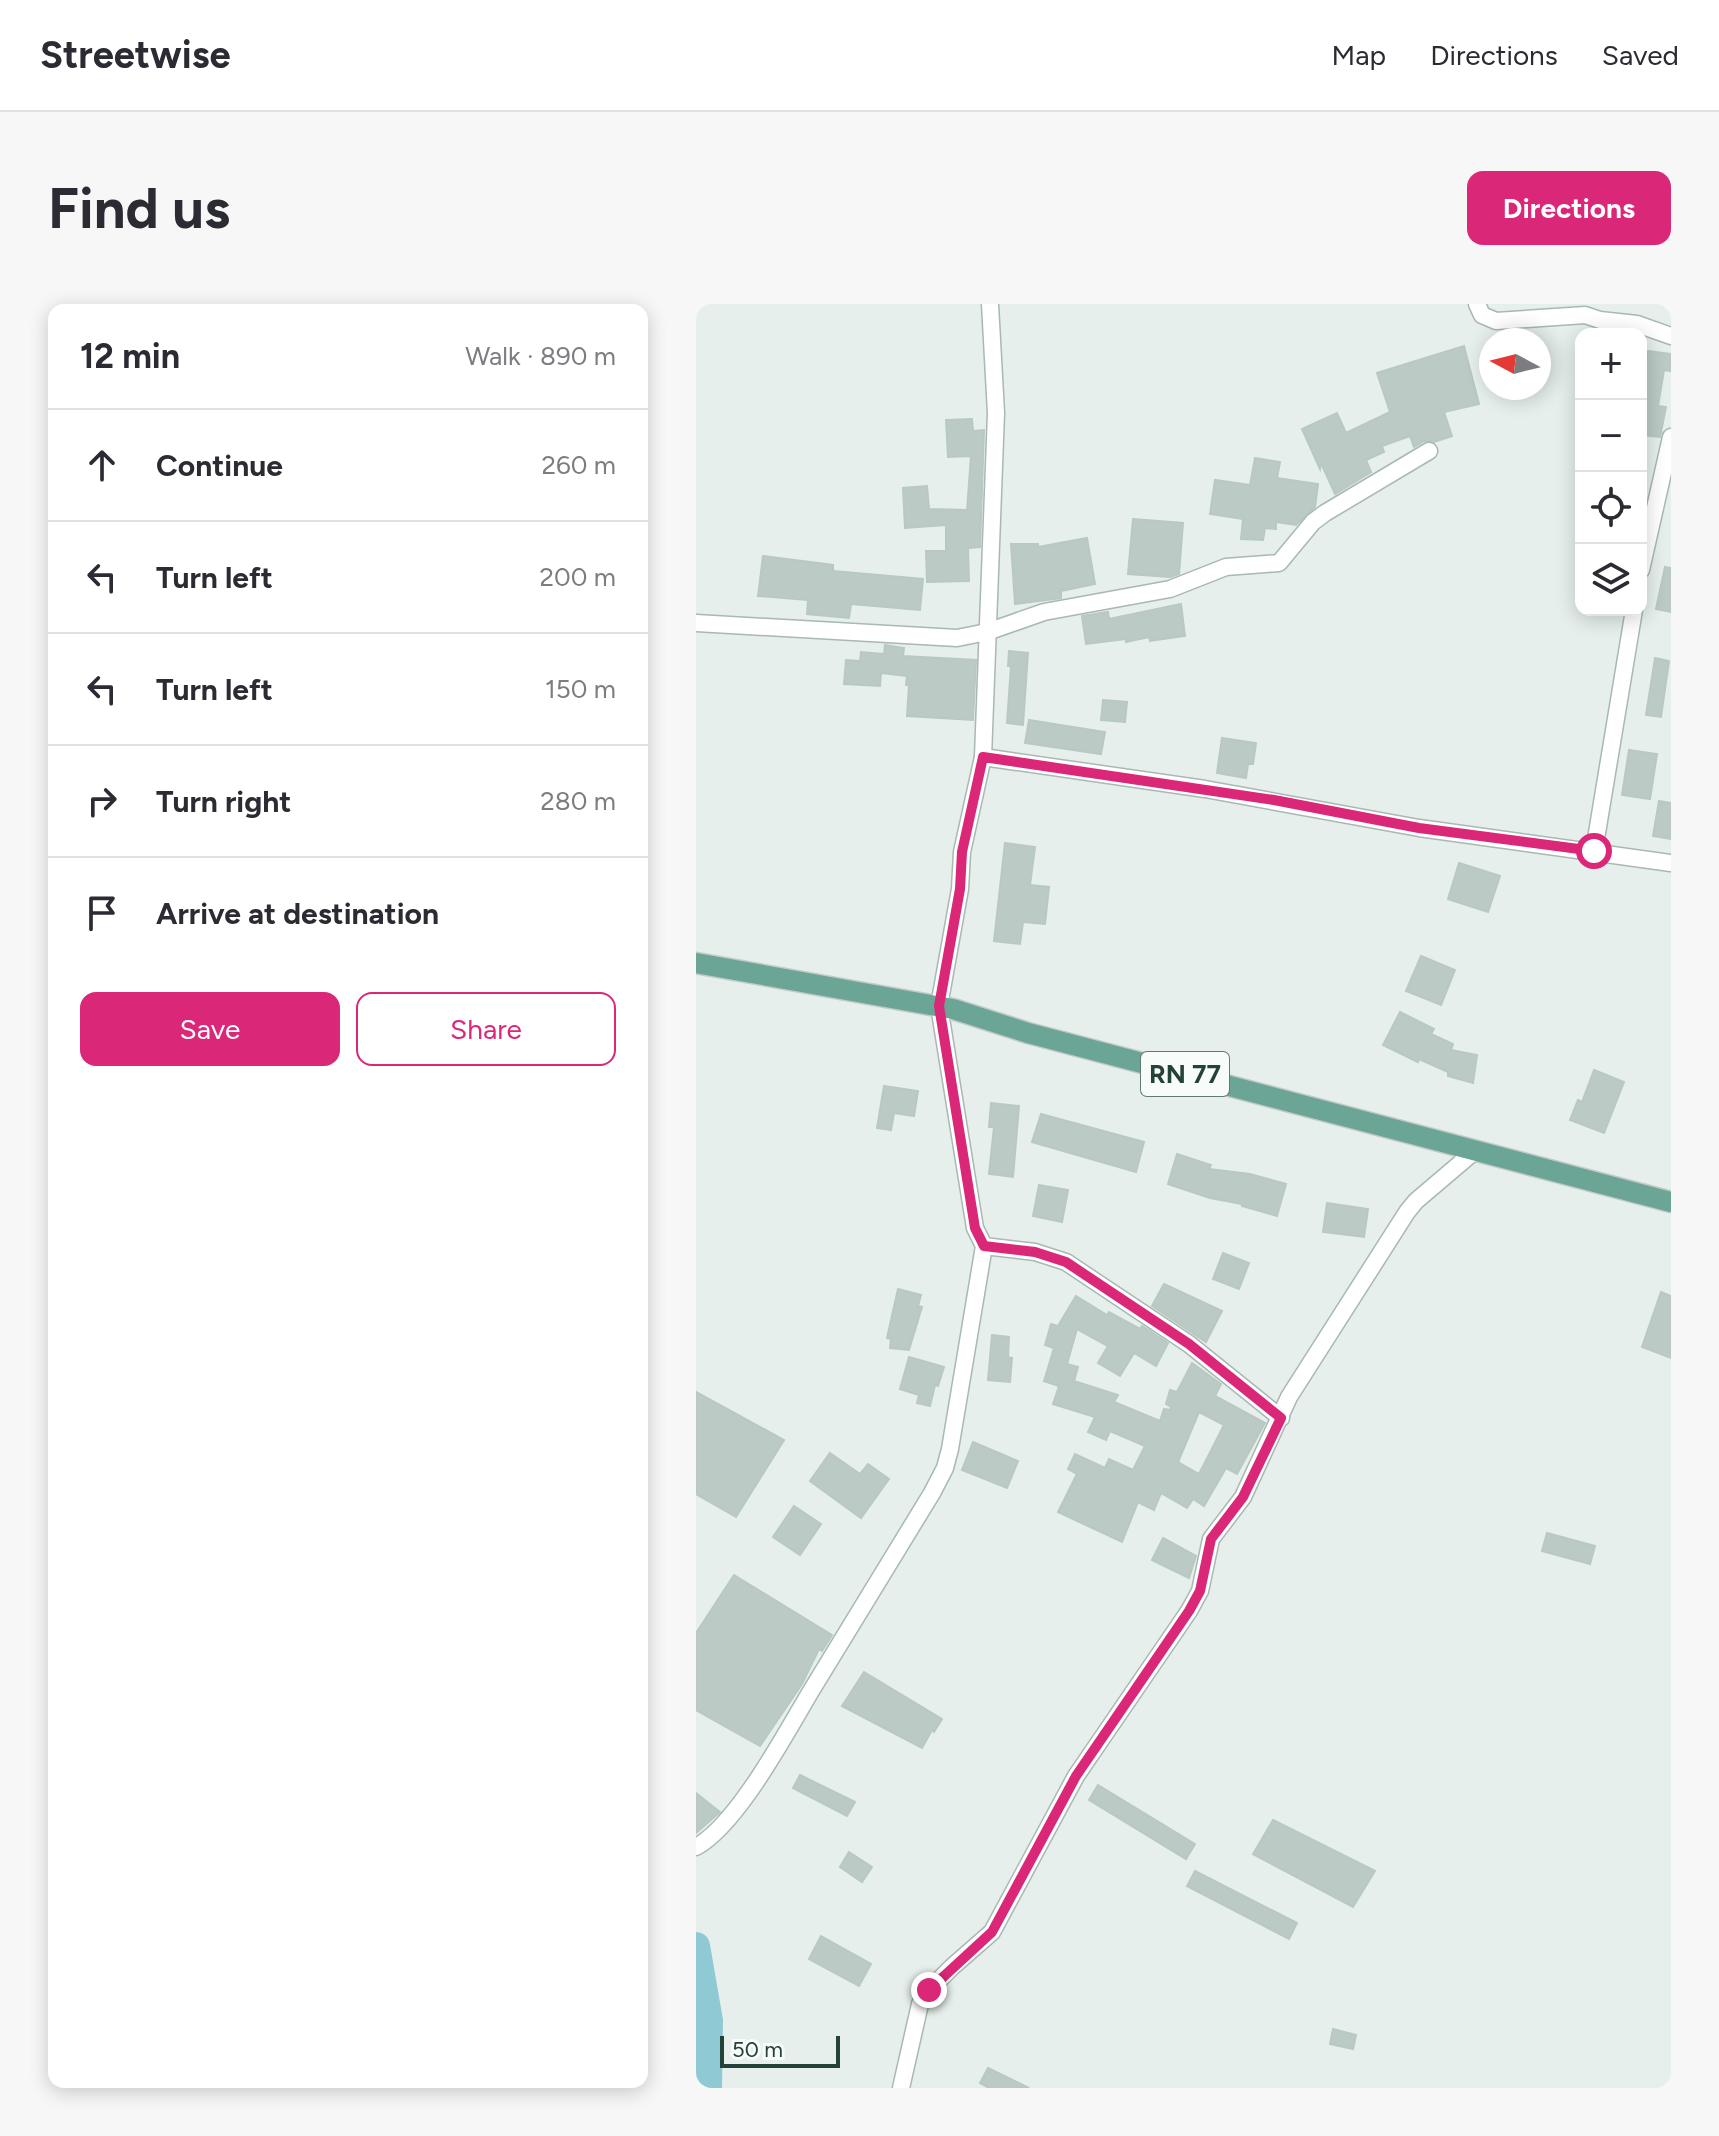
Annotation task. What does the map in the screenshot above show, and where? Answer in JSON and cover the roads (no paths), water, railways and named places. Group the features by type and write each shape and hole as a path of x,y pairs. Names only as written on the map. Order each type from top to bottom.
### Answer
{"main road":[{"name":"RN 77","path":"696,963 939,1006 1028,1033 1671,1202"}],"street":[{"path":"696,1847 716,1834 729,1819 777,1747 945,1468 984,1246 975,1228 939,1006 960,889 962,852 983,757 996,413 990,304"},
{"path":"1477,304 1482,315 1496,321 1585,315 1637,324 1671,336"},
{"path":"1647,544 1671,437"},
{"path":"696,623 957,638 987,632 1044,612 1170,589 1226,567 1279,563 1313,522 1325,513 1429,451"},
{"path":"1594,851 1633,616"},
{"path":"983,757 1246,795 1419,828 1671,863"},
{"path":"901,2088 920,2004 952,1967 992,1932 1076,1776 1189,1611 1200,1591 1211,1539 1243,1497 1289,1397 1407,1212 1476,1150"},
{"path":"984,1246 1035,1252 1066,1262 1189,1344 1281,1418"}],"waterway":[{"path":"696,1946 709,2021 708,2088"}]}
